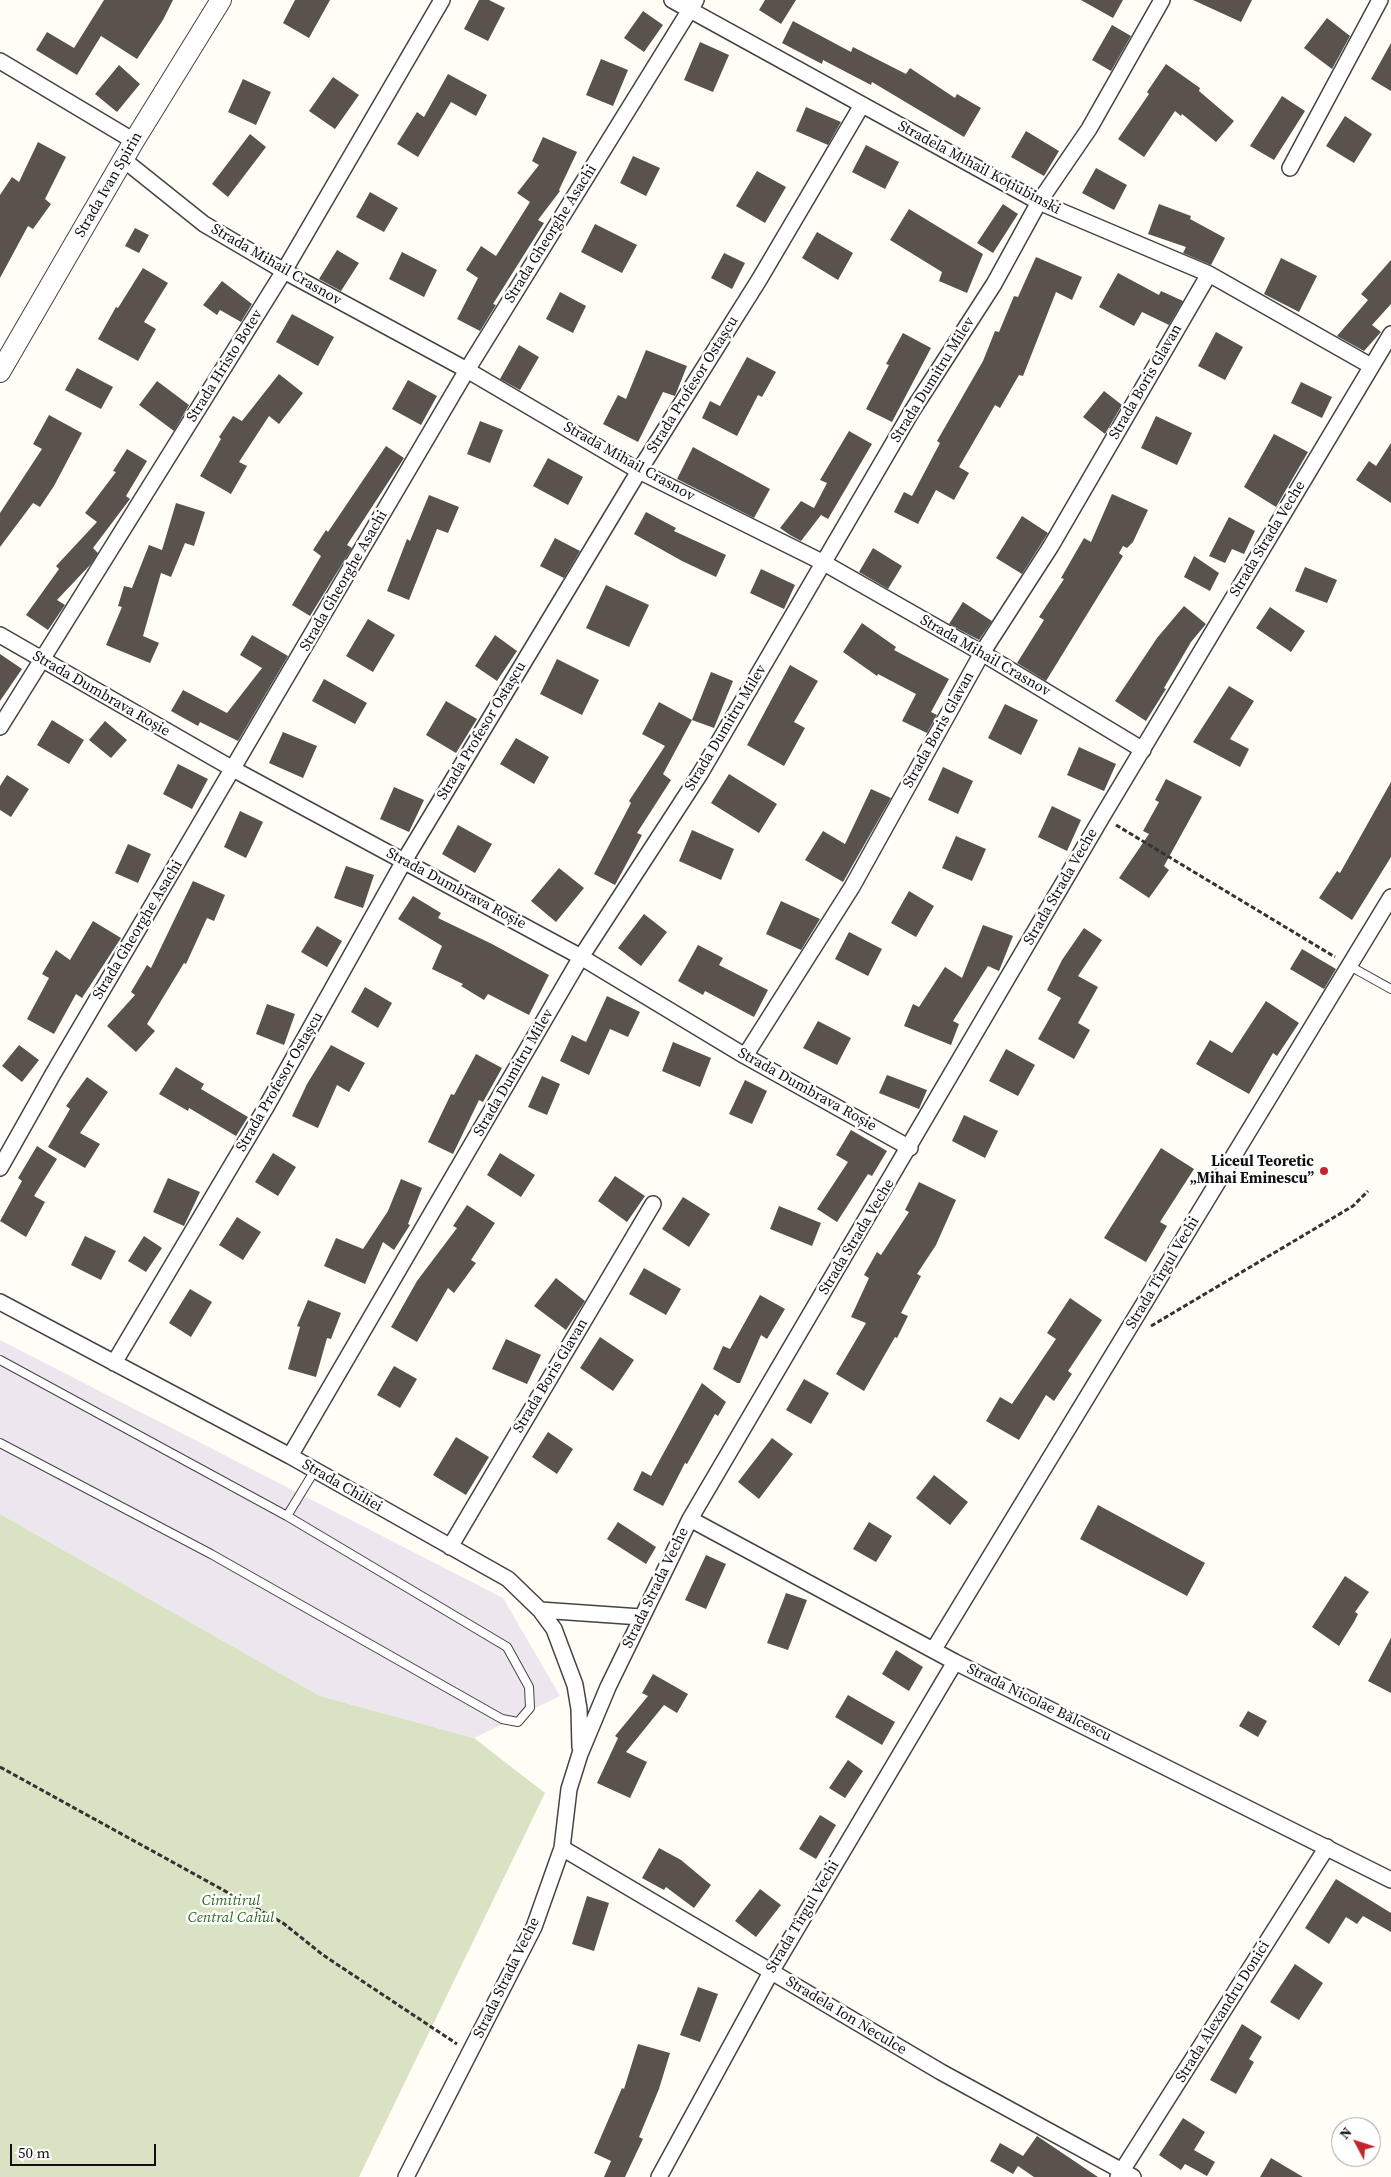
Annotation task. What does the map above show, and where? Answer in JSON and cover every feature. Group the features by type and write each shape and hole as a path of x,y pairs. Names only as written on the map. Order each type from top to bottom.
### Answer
{"street":[{"name":"Strada Ivan Spirin","path":"0,372 134,141 221,0"},
{"name":"Strada Hristo Botev","path":"0,727 43,661 284,271 442,0"},
{"name":"Stradela Mihail Koțiubinski","path":"672,0 693,5 862,105 1039,202 1209,274 1371,366"},
{"name":"Strada Dumitru Milev","path":"290,1456 581,957 700,774 912,411 994,284 1039,202 1089,129 1162,0"},
{"path":"1290,168 1380,0"},
{"name":"Strada Gheorghe Asachi","path":"0,1168 53,1074 467,370 693,5"},
{"path":"0,61 134,141"},
{"name":"Strada Profesor Ostașcu","path":"114,1363 270,1101 404,861 639,471 759,280 862,105"},
{"name":"Strada Mihail Crasnov","path":"124,160 204,224 284,271 467,370 639,471 824,563 982,653 1143,750"},
{"name":"Strada Boris Glavan","path":"745,1056 852,887 982,653 1051,546 1209,274"},
{"name":"Strada Strada Veche","path":"406,2177 534,1927 562,1848 569,1789 580,1754 641,1617 690,1519 910,1148 1102,817 1391,334"},
{"name":"Strada Dumbrava Roșie","path":"0,635 233,770 581,957 745,1056 910,1148"},
{"name":"Strada Tîrgul Vechi","path":"934,1649 1391,897"},
{"name":"Strada Boris Glavan","path":"450,1547 653,1204"},
{"name":"Strada Chiliei","path":"0,1302 290,1456 508,1579 540,1610 554,1629 575,1685 580,1709 580,1754"},
{"name":"Strada Nicolae Bălcescu","path":"690,1519 955,1662 1391,1880"},
{"path":"540,1610 641,1617"},
{"name":"Strada Tîrgul Vechi","path":"659,2177 771,1972 955,1662"},
{"name":"Strada Alexandru Donici","path":"1125,2175 1327,1847"},
{"name":"Stradela Ion Neculce","path":"562,1848 941,2072 1125,2175"}],"lane":[{"path":"1348,965 1391,989"},
{"path":"0,1360 287,1516 507,1647 529,1687 530,1708 518,1722 502,1719 211,1554 0,1443"},
{"path":"287,1516 315,1470"}],"path":[{"path":"1102,817 1348,965"},
{"path":"1120,1344 1353,1206 1368,1192"},
{"path":"0,1767 283,1923 323,1955 470,2052"}],"shaded area":[{"path":"0,1340 503,1598 560,1696 474,1738 320,1696 0,1514"}],"green space":[{"name":"Cimitirul Central Cahul","path":"0,1514 320,1696 474,1738 545,1793 359,2177 0,2177"}],"building":[{"path":"104,0 173,0 163,20 137,59 101,36 77,75 36,50 47,32 74,48"},
{"path":"295,0 330,0 309,38 283,23"},
{"path":"479,0 489,0 505,8 488,41 464,29"},
{"path":"765,0 796,0 781,24 759,10"},
{"path":"1081,0 1123,0 1113,18"},
{"path":"1193,0 1252,0 1241,22"},
{"path":"643,11 663,25 644,52 624,38"},
{"path":"1327,18 1350,36 1332,69 1304,48"},
{"path":"793,21 851,52 853,47 906,74 910,68 955,98 957,94 981,108 964,137 872,82 871,85 823,60 822,64 782,43"},
{"path":"1112,25 1131,36 1111,71 1092,60"},
{"path":"700,42 729,55 713,92 684,80"},
{"path":"1391,43 1391,91 1371,79"},
{"path":"601,59 628,70 613,106 586,95"},
{"path":"1166,64 1200,88 1199,91 1234,121 1216,142 1182,114 1181,116 1175,111 1144,157 1118,139 1149,94 1147,92"},
{"path":"119,65 140,84 117,112 95,94"},
{"path":"448,74 487,95 476,116 451,102 418,157 397,144 417,112 424,117"},
{"path":"333,77 359,95 335,129 309,111"},
{"path":"243,79 271,92 256,125 228,112"},
{"path":"1282,96 1305,111 1274,160 1250,146"},
{"path":"806,107 841,122 828,145 796,131"},
{"path":"1345,116 1372,134 1354,163 1326,146"},
{"path":"1026,131 1059,151 1044,176 1011,157"},
{"path":"250,134 266,147 228,197 212,184"},
{"path":"543,137 577,152 560,191 538,220 544,223 493,304 496,305 480,331 457,319 478,278 466,270 481,246 496,256 530,202 517,193 539,165 532,161"},
{"path":"38,142 66,157 45,199 51,204 33,229 28,226 0,278 0,195 12,177 19,182"},
{"path":"866,145 899,162 885,189 852,172"},
{"path":"633,156 660,168 646,196 620,183"},
{"path":"1096,168 1127,185 1114,210 1082,193"},
{"path":"757,171 786,187 765,223 736,206"},
{"path":"370,192 398,208 384,232 356,217"},
{"path":"1003,204 1018,214 993,253 977,243"},
{"path":"1159,204 1191,216 1190,219 1225,238 1211,265 1183,253 1186,247 1148,234"},
{"path":"909,209 983,254 967,293 939,281 942,272 890,240"},
{"path":"595,224 637,245 622,273 581,252"},
{"path":"135,228 149,235 139,253 125,246"},
{"path":"817,232 853,253 838,280 802,258"},
{"path":"337,250 359,263 341,291 319,279"},
{"path":"402,252 437,270 424,297 389,279"},
{"path":"724,253 745,263 732,289 711,278"},
{"path":"1036,257 1082,277 1072,300 1056,292 1023,376 1019,375 1000,408 995,405 959,467 969,473 954,500 936,490 918,524 894,512 904,492 912,496 940,443 937,441 983,361 995,331 999,332 1014,296 1018,297"},
{"path":"1281,258 1317,276 1299,312 1264,294"},
{"path":"1391,260 1391,304 1372,325 1381,332 1364,351 1337,336 1368,300 1361,294"},
{"path":"143,268 168,283 144,322 156,329 138,361 98,339 116,307 118,308"},
{"path":"1118,273 1159,295 1161,291 1183,301 1169,325 1142,312 1134,326 1099,307"},
{"path":"222,281 252,304 241,322 220,310 217,315 203,305"},
{"path":"560,292 586,306 573,333 546,319"},
{"path":"292,314 334,337 318,366 276,342"},
{"path":"1216,332 1243,347 1225,380 1198,366"},
{"path":"903,333 931,348 892,422 866,409 889,365 886,364"},
{"path":"519,345 539,357 520,390 500,379"},
{"path":"646,350 687,366 675,396 663,392 638,442 603,424 618,395 626,399"},
{"path":"747,357 776,372 762,397 758,395 737,436 702,418 710,401 720,406"},
{"path":"77,368 113,387 101,409 65,390"},
{"path":"279,374 303,393 279,424 269,416 239,462 247,466 231,494 200,476 221,439 219,437 233,416 242,421"},
{"path":"408,380 437,396 421,425 392,409"},
{"path":"157,381 189,405 174,431 139,405"},
{"path":"1301,382 1332,397 1322,418 1291,403"},
{"path":"1104,391 1122,405 1105,434 1083,417"},
{"path":"49,415 82,433 54,486 40,507 33,503 0,547 0,513 42,449 33,444"},
{"path":"1156,416 1192,433 1177,465 1141,448"},
{"path":"480,421 503,430 490,463 467,454"},
{"path":"849,431 872,444 828,519 821,515 801,541 780,528 801,501 814,508 827,483 820,480"},
{"path":"1274,434 1308,452 1276,507 1244,487"},
{"path":"1391,443 1391,503 1356,480 1369,461 1376,466"},
{"path":"386,446 404,458 347,545 352,548 310,616 292,605 321,556 313,550 326,530 328,532"},
{"path":"693,447 770,489 754,518 677,479"},
{"path":"127,449 147,461 126,496 130,499 93,548 98,553 91,564 57,600 65,605 48,630 26,615 59,569 56,566 97,522 85,513 116,472 113,471"},
{"path":"548,458 583,477 568,505 533,486"},
{"path":"1112,494 1148,510 1133,542 1127,548 1123,546 1119,553 1123,556 1046,681 1017,663 1044,620 1039,617 1064,579 1061,578 1084,538 1091,542"},
{"path":"429,495 459,507 448,533 437,529 409,600 387,591 407,539 410,541"},
{"path":"176,503 205,512 194,546 185,543 171,577 161,573 143,636 159,643 150,663 106,645 122,607 118,606 124,586 132,588 149,545 162,550"},
{"path":"646,512 676,528 674,531 726,555 716,577 682,561 634,534"},
{"path":"1022,516 1048,533 1022,574 996,558"},
{"path":"1229,517 1255,531 1244,554 1232,549 1225,563 1209,556"},
{"path":"555,538 580,551 564,578 540,566"},
{"path":"873,548 902,566 888,589 859,572"},
{"path":"1194,556 1219,573 1210,591 1184,577"},
{"path":"1305,567 1337,580 1327,603 1295,591"},
{"path":"761,569 795,585 784,609 750,593"},
{"path":"606,585 649,605 629,647 586,628"},
{"path":"963,602 992,621 979,640 949,624"},
{"path":"1184,606 1206,624 1191,642 1164,688 1166,689 1146,721 1115,701 1157,638"},
{"path":"1270,607 1305,631 1291,652 1256,628"},
{"path":"368,619 395,635 373,672 346,656"},
{"path":"862,623 896,647 894,650 949,679 931,712 937,715 927,733 902,721 916,694 878,674 877,676 843,652"},
{"path":"252,635 288,656 238,741 200,722 198,726 171,711 183,690 227,713 262,668 240,655"},
{"path":"495,635 517,651 497,681 475,666"},
{"path":"0,654 22,669 0,701"},
{"path":"557,659 599,680 582,715 540,694"},
{"path":"790,665 818,681 794,722 805,728 784,766 747,745"},
{"path":"711,672 733,681 714,728 692,720"},
{"path":"324,679 367,703 355,724 312,701"},
{"path":"1229,686 1254,701 1230,739 1249,749 1240,767 1193,742"},
{"path":"446,701 477,719 456,753 426,735"},
{"path":"659,702 692,720 663,774 671,780 637,833 642,835 615,885 594,874 631,803 629,801 665,746 642,734"},
{"path":"1005,704 1038,720 1021,755 988,738"},
{"path":"52,720 84,740 69,764 37,745"},
{"path":"105,721 127,740 111,758 89,740"},
{"path":"283,732 317,746 303,778 269,763"},
{"path":"516,738 549,757 534,784 500,764"},
{"path":"1079,747 1116,764 1104,791 1067,775"},
{"path":"178,764 208,779 192,809 163,794"},
{"path":"943,767 973,781 958,814 928,800"},
{"path":"729,774 777,804 759,833 711,803"},
{"path":"7,775 29,789 11,817 0,810 0,786"},
{"path":"1166,779 1202,797 1164,866 1169,870 1149,898 1119,878 1149,834 1143,831 1159,802 1155,800"},
{"path":"1391,782 1391,857 1352,920 1319,898 1337,871 1340,873"},
{"path":"394,787 424,800 409,832 380,819"},
{"path":"871,789 891,798 843,882 805,860 823,831 845,844"},
{"path":"1052,806 1081,820 1067,851 1038,837"},
{"path":"240,811 263,822 246,858 224,847"},
{"path":"458,825 492,844 475,873 442,854"},
{"path":"692,830 734,849 721,880 679,861"},
{"path":"956,836 986,849 972,881 942,868"},
{"path":"128,844 151,854 138,883 115,873"},
{"path":"346,866 374,875 363,908 334,898"},
{"path":"559,868 584,888 556,922 531,901"},
{"path":"193,881 225,895 214,921 207,918 186,964 184,963 147,1024 155,1031 136,1052 107,1026 135,995 131,992 147,965 151,968"},
{"path":"909,891 934,906 916,937 891,923"},
{"path":"413,896 441,913 438,918 492,944 549,975 529,1015 488,994 484,1000 461,986 463,984 432,969 442,946 398,919"},
{"path":"781,901 820,919 801,950 766,934"},
{"path":"644,914 667,932 641,966 618,948"},
{"path":"93,921 121,938 82,998 76,994 54,1034 27,1019 49,978 42,974 56,950 70,960"},
{"path":"983,925 1013,936 999,971 988,966 953,1021 959,1024 951,1045 904,1026 913,1004 919,1007 945,967 962,978"},
{"path":"317,926 342,941 327,967 301,952"},
{"path":"1084,928 1102,940 1078,976 1098,987 1078,1023 1090,1030 1074,1059 1038,1039 1061,998 1047,990 1062,960"},
{"path":"849,932 882,949 868,976 835,959"},
{"path":"698,945 723,958 719,965 768,990 754,1017 705,991 703,995 678,981"},
{"path":"1302,949 1336,969 1324,989 1290,969"},
{"path":"365,987 392,1003 378,1028 351,1012"},
{"path":"607,996 640,1012 628,1037 610,1029 589,1075 560,1061 572,1035 586,1042"},
{"path":"1266,1001 1299,1023 1277,1056 1273,1053 1249,1094 1196,1064 1210,1040 1232,1053"},
{"path":"267,1004 295,1014 284,1045 256,1034"},
{"path":"818,1021 851,1038 837,1065 803,1048"},
{"path":"673,1042 711,1058 700,1087 662,1071"},
{"path":"19,1045 39,1060 22,1082 2,1066"},
{"path":"331,1045 365,1063 349,1092 337,1085 318,1128 292,1116 307,1084"},
{"path":"1006,1049 1035,1065 1018,1096 989,1081"},
{"path":"476,1054 502,1068 483,1102 479,1100 453,1154 428,1142 451,1094 454,1095"},
{"path":"176,1067 204,1084 201,1089 248,1117 236,1136 189,1108 188,1111 159,1094"},
{"path":"887,1075 927,1090 919,1109 879,1093"},
{"path":"542,1076 560,1084 547,1115 528,1107"},
{"path":"87,1077 108,1092 80,1133 100,1144 85,1168 48,1147 70,1109 66,1106"},
{"path":"745,1080 767,1091 752,1124 729,1114"},
{"path":"964,1115 998,1131 985,1158 952,1141"},
{"path":"851,1130 887,1151 872,1176 868,1174 837,1222 817,1209 848,1162 836,1155"},
{"path":"37,1146 57,1159 34,1196 45,1202 26,1237 0,1221 22,1181 18,1178"},
{"path":"1161,1148 1194,1169 1160,1222 1167,1226 1146,1262 1104,1238"},
{"path":"273,1153 296,1167 278,1196 255,1182"},
{"path":"500,1153 535,1175 521,1197 487,1175"},
{"path":"615,1176 645,1196 627,1222 598,1201"},
{"path":"168,1178 200,1192 184,1226 153,1212"},
{"path":"401,1179 422,1188 408,1224 410,1225 394,1250 383,1242 365,1284 324,1266 336,1238 363,1249 388,1211"},
{"path":"919,1182 956,1200 936,1245 917,1274 921,1276 901,1313 908,1316 897,1338 895,1337 864,1391 836,1374 866,1323 851,1317 869,1278 864,1275 877,1252 881,1255 909,1212 905,1210"},
{"path":"683,1197 710,1214 689,1247 662,1229"},
{"path":"467,1205 495,1223 471,1260 476,1263 454,1293 448,1288 417,1342 391,1327 417,1281 457,1228 453,1226"},
{"path":"779,1206 821,1223 812,1246 770,1229"},
{"path":"237,1217 261,1232 243,1260 219,1245"},
{"path":"85,1236 116,1251 101,1280 71,1265"},
{"path":"144,1236 162,1248 146,1272 128,1261"},
{"path":"644,1268 681,1289 666,1315 629,1294"},
{"path":"556,1278 585,1301 566,1330 534,1306"},
{"path":"190,1289 212,1302 191,1337 169,1323"},
{"path":"760,1295 785,1309 767,1339 761,1335 740,1383 737,1383 713,1369 723,1346 730,1349"},
{"path":"1070,1298 1102,1320 1068,1371 1072,1374 1054,1401 1046,1395 1019,1440 986,1421 1000,1397 1012,1404 1056,1339 1047,1333"},
{"path":"308,1300 341,1313 331,1339 327,1338 316,1377 288,1369 300,1327 297,1326"},
{"path":"600,1337 634,1360 613,1391 580,1368"},
{"path":"506,1339 541,1355 527,1384 492,1369"},
{"path":"394,1366 417,1379 400,1408 377,1395"},
{"path":"804,1379 829,1393 811,1424 786,1410"},
{"path":"702,1383 726,1402 718,1416 715,1414 687,1464 685,1463 663,1506 633,1490 642,1471 651,1476"},
{"path":"548,1432 573,1449 557,1474 532,1457"},
{"path":"456,1437 489,1457 466,1495 433,1475"},
{"path":"772,1438 793,1454 759,1499 738,1482"},
{"path":"934,1475 968,1502 950,1525 916,1498"},
{"path":"1098,1505 1205,1563 1187,1596 1080,1539"},
{"path":"618,1522 656,1547 646,1564 607,1539"},
{"path":"869,1522 892,1536 876,1562 853,1549"},
{"path":"706,1555 726,1564 706,1609 685,1600"},
{"path":"1345,1576 1369,1592 1355,1612 1358,1614 1339,1646 1312,1627"},
{"path":"786,1593 807,1600 788,1650 767,1643"},
{"path":"1391,1638 1391,1693 1368,1681"},
{"path":"896,1650 923,1667 909,1691 882,1674"},
{"path":"653,1674 688,1694 677,1713 664,1705 626,1752 647,1762 630,1798 597,1783 618,1738 615,1736 648,1696 642,1693"},
{"path":"848,1695 895,1722 882,1745 835,1717"},
{"path":"1248,1711 1267,1721 1258,1737 1239,1726"},
{"path":"848,1760 863,1771 845,1798 829,1788"},
{"path":"820,1815 836,1825 816,1859 799,1849"},
{"path":"659,1848 681,1860 711,1885 694,1908 666,1887 664,1890 642,1878"},
{"path":"1336,1879 1391,1913 1391,1932 1363,1916 1357,1924 1346,1917 1329,1944 1305,1928"},
{"path":"760,1889 781,1905 756,1937 735,1921"},
{"path":"587,1896 609,1903 594,1951 572,1944"},
{"path":"1295,1964 1323,1983 1299,2020 1270,2002"},
{"path":"698,1987 718,1994 700,2042 680,2035"},
{"path":"1242,2024 1262,2037 1249,2059 1254,2062 1236,2094 1210,2080"},
{"path":"638,2044 670,2053 659,2089 639,2137 643,2139 625,2177 604,2177 611,2161 594,2153 622,2088 624,2089"},
{"path":"1183,2118 1205,2132 1194,2150 1215,2162 1207,2176 1185,2164 1181,2170 1159,2155"},
{"path":"1037,2136 1098,2177 1034,2177 1018,2166 1013,2174 990,2161 1000,2143 1023,2156"},
{"path":"1271,2158 1303,2177 1260,2177"}],"place":[{"name":"Liceul Teoretic „Mihai Eminescu”","path":"1324,1171"}]}
